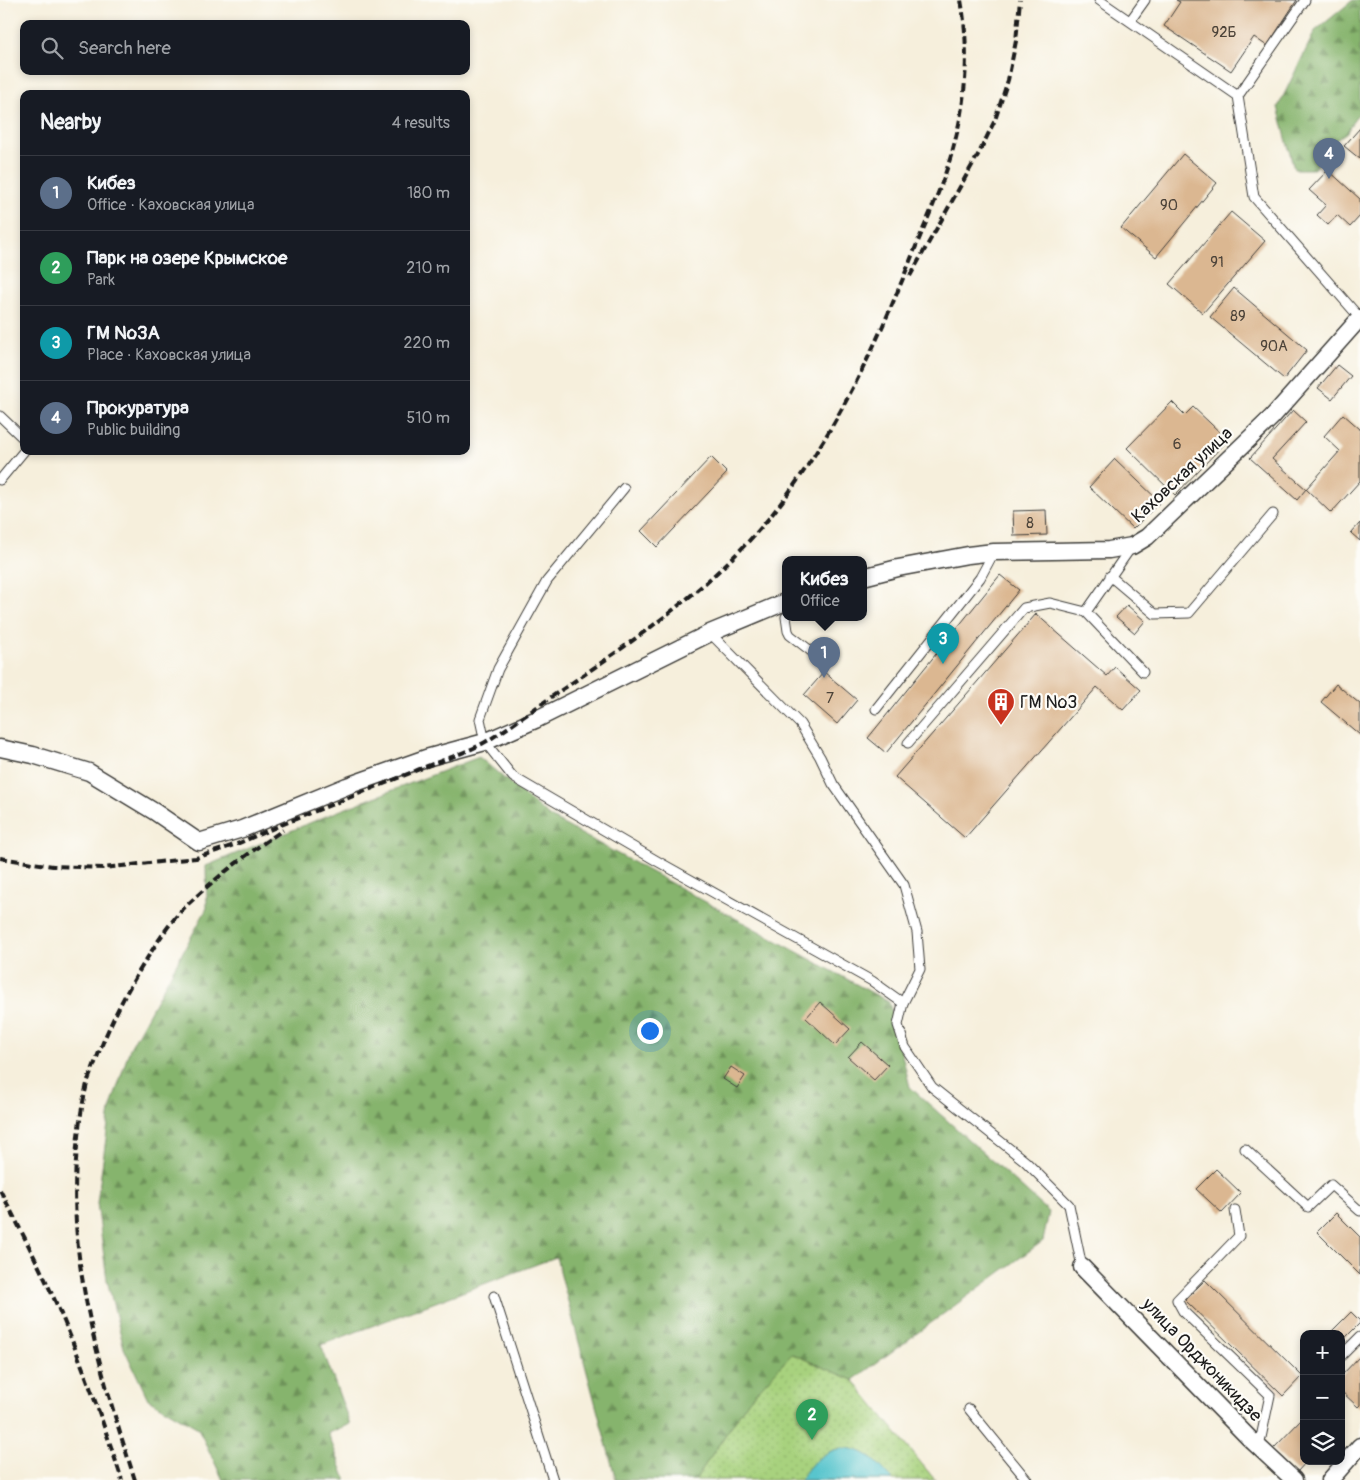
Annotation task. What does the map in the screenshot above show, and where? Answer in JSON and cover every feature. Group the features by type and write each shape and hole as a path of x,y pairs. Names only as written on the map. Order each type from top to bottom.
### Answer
{"street":[{"name":"Каховская улица","path":"867,576 898,568 994,552 1109,550 1132,546 1147,537 1272,417 1360,318"},
{"path":"0,748 33,755 89,772 155,812 199,842 242,829 348,786 417,761 485,742 535,720 710,633 782,610"},
{"name":"улица Орджоникидзе","path":"1082,1267 1259,1447 1294,1480"},
{"path":"1330,1480 1360,1446"}],"lane":[{"path":"1099,0 1238,96"},
{"path":"1130,21 1144,0"},
{"path":"1305,0 1238,96 1254,197 1360,318"},
{"path":"0,416 20,435"},
{"path":"0,480 21,455"},
{"path":"624,488 547,581 503,661 480,719 485,742 513,777 657,861 872,981 903,1003"},
{"path":"1110,576 1155,614 1189,613 1273,514"},
{"path":"1086,612 1132,546"},
{"path":"876,709 980,578 994,552"},
{"path":"908,743 1024,608 1050,603 1086,612 1143,672"},
{"path":"787,621 790,635 820,658"},
{"path":"710,633 800,724 820,757 833,784 904,884 917,932 920,969 903,1003 898,1025 905,1047 932,1087 1025,1161 1069,1205 1082,1267"},
{"path":"1245,1149 1308,1207 1331,1185 1360,1211"},
{"path":"1235,1210 1239,1236 1176,1300 1183,1311 1270,1395 1259,1447"},
{"path":"494,1296 553,1480"},
{"path":"1345,1352 1360,1337"},
{"path":"969,1409 1027,1480"}],"green space":[{"path":"1353,0 1360,0 1360,112 1347,132 1332,143 1314,169 1294,169 1278,107 1315,31"},
{"path":"479,757 550,817 889,1002 910,1087 1049,1212 1043,1241 853,1380 792,1354 749,1400 695,1480 616,1480 556,1257 321,1345 350,1424 328,1433 346,1480 223,1480 198,1428 148,1399 124,1348 107,1280 97,1203 110,1110 130,1048 207,908 206,866 336,812"},
{"path":"792,1354 853,1380 935,1480 695,1480 749,1400"}],"water":[{"path":"841,1448 864,1453 876,1462 893,1480 800,1480 808,1469 822,1456"}],"building":[{"path":"1176,0 1297,0 1267,46 1254,37 1231,71 1164,26 1180,2"},
{"path":"1360,128 1360,159 1344,146"},
{"path":"1183,154 1217,183 1156,257 1121,228"},
{"path":"1328,170 1360,199 1360,216 1350,227 1337,215 1328,225 1317,215 1326,205 1309,190"},
{"path":"1231,212 1265,241 1203,313 1169,284"},
{"path":"1234,288 1307,350 1284,379 1210,317"},
{"path":"1337,365 1351,376 1332,399 1318,388"},
{"path":"1172,402 1185,415 1193,407 1228,440 1175,495 1127,448"},
{"path":"1293,410 1306,422 1272,459 1306,489 1297,500 1250,458"},
{"path":"1343,414 1360,429 1360,481 1331,513 1306,489 1340,451 1324,436"},
{"path":"711,457 727,473 657,547 641,531"},
{"path":"1115,459 1160,502 1133,529 1089,487"},
{"path":"1046,510 1047,535 1014,536 1013,511"},
{"path":"1360,523 1360,541 1351,533"},
{"path":"1000,575 1019,590 886,753 868,738"},
{"path":"1127,605 1145,621 1135,633 1116,617"},
{"name":"ГМ №3","path":"1036,614 1107,676 1115,667 1141,690 1123,710 1097,687 965,838 895,777"},
{"path":"824,672 857,700 837,724 804,695"},
{"path":"1336,684 1360,704 1360,735 1321,702"},
{"path":"820,1002 850,1029 835,1045 806,1018"},
{"path":"862,1042 888,1065 874,1080 848,1057"},
{"path":"731,1067 745,1076 737,1088 723,1079"},
{"path":"1216,1169 1241,1193 1222,1213 1196,1189"},
{"path":"1336,1213 1360,1237 1360,1275 1317,1232"},
{"path":"1205,1280 1300,1374 1300,1378 1283,1396 1185,1300"},
{"path":"1351,1312 1360,1321 1345,1338 1345,1330 1333,1330"},
{"path":"1360,1356 1360,1405 1358,1407 1345,1395 1345,1372"},
{"path":"1300,1421 1300,1465 1303,1465 1297,1472 1273,1449"}],"railway":[{"path":"0,858 53,866 103,868 196,858 237,844 479,746 625,646 710,579 737,554 761,527 804,472 839,414 884,323 941,185 956,137 963,103 966,69 964,17 961,0"},
{"path":"910,276 979,153 995,120 1008,80 1016,41 1020,0"},
{"path":"135,1480 99,1358 79,1260 75,1211 76,1160 81,1111 86,1088 122,1001 167,928 185,907 208,886 283,830"},
{"path":"0,1190 65,1323 105,1428 122,1480"}],"place":[{"name":"Прокуратура","path":"1329,179"},
{"name":"ГМ №3А","path":"943,664"},
{"name":"Кибез","path":"824,678"},
{"name":"ГМ №3","path":"1001,726"},
{"name":"Парк на озере Крымское","path":"812,1440"}]}
